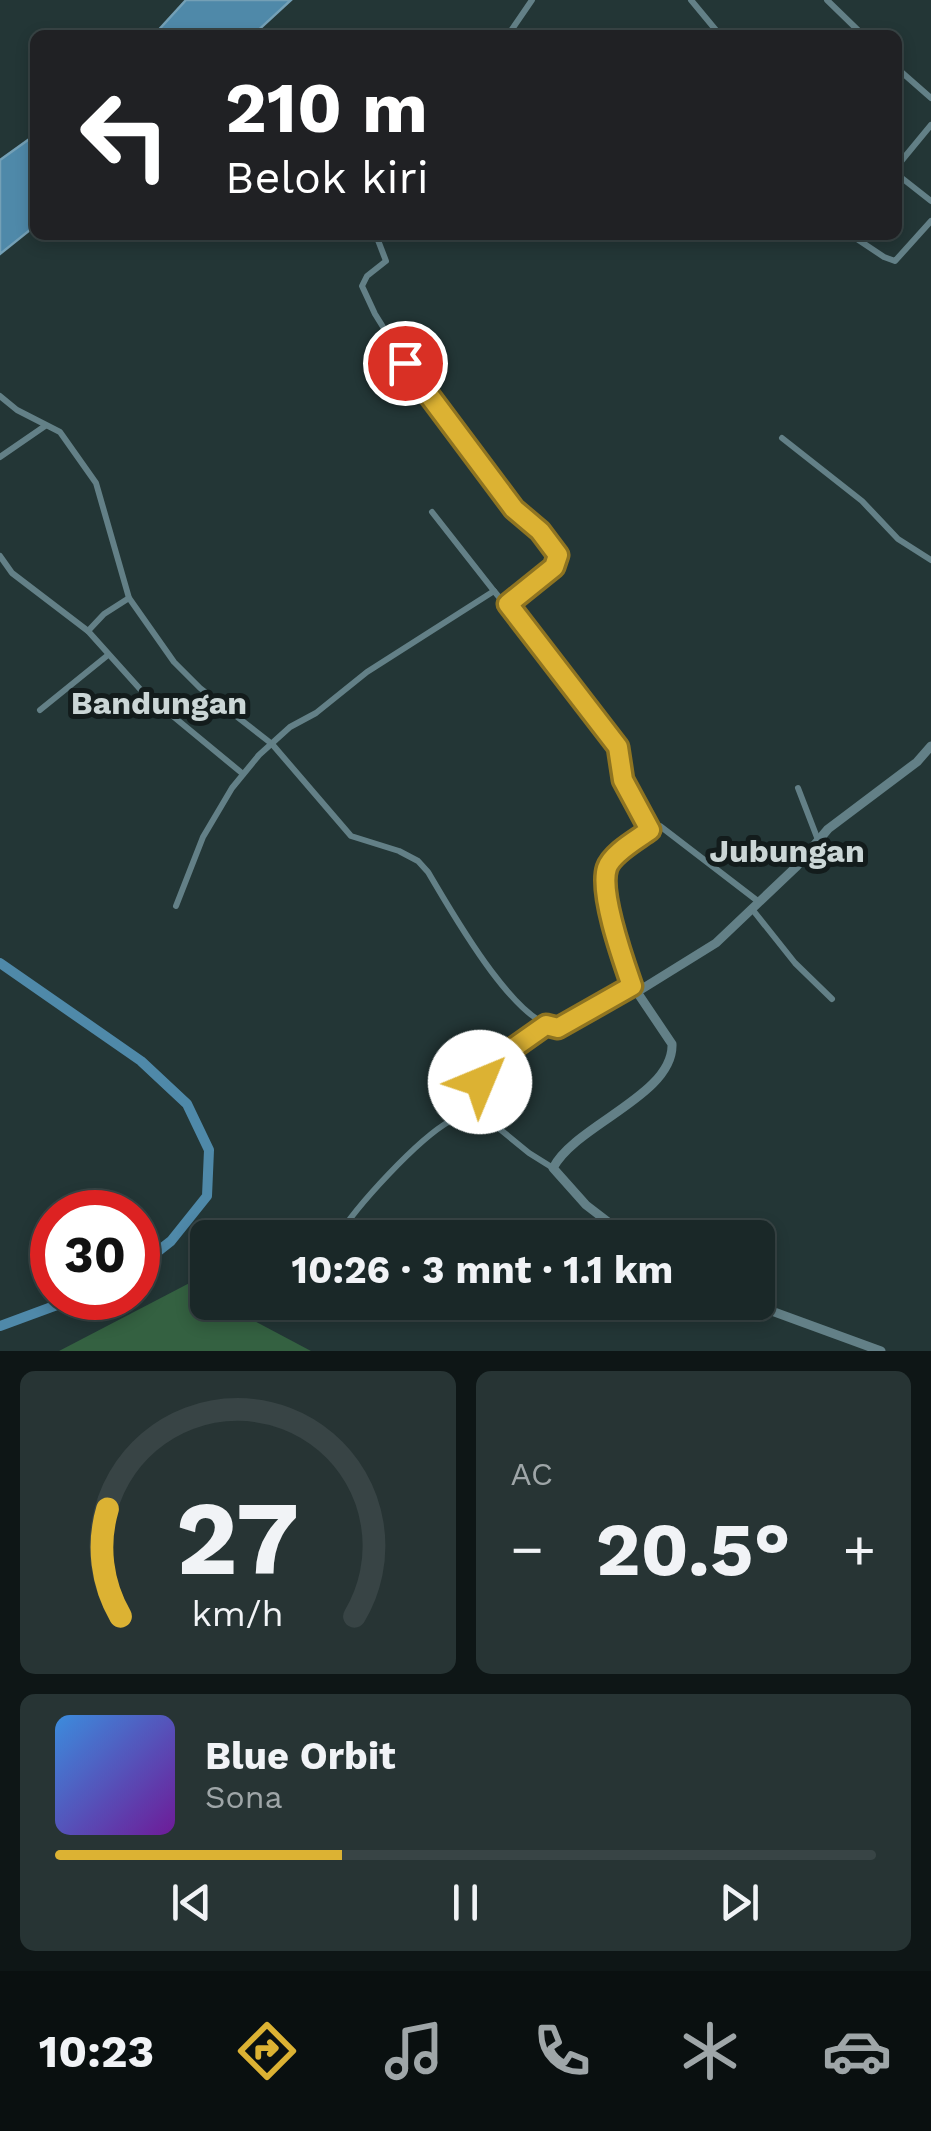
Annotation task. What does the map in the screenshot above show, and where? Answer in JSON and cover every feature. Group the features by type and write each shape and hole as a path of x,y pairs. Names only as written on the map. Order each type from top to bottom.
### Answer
{"street":[{"path":"511,30 532,0"},
{"path":"691,0 716,30"},
{"path":"827,0 858,30"},
{"path":"902,73 931,98"},
{"path":"902,160 931,125"},
{"path":"902,178 931,201"},
{"path":"858,240 894,261 931,221"},
{"path":"378,240 386,260 367,276 362,286 374,314 411,372 507,500 540,531 558,555 554,567 508,604"},
{"path":"0,396 60,432 96,484 130,598 174,662 200,688 272,744 351,836 400,852 428,872 459,926 492,971 514,999 546,1025 558,1028 704,951 796,867 818,840 917,762 931,746"},
{"path":"0,457 45,426"},
{"path":"782,438 862,501 898,540 931,560"},
{"path":"432,512 618,747 623,780 650,830"},
{"path":"0,556 12,573 88,631 140,689 243,774"},
{"path":"176,906 203,837 243,774 272,744 367,672 494,591"},
{"path":"88,631 104,614 130,598"},
{"path":"40,710 108,654"},
{"path":"798,788 818,840"},
{"path":"553,1168 563,1154 633,1100 668,1063 672,1044 635,989 615,940 606,871 613,859 650,830 667,828 755,906 795,963 832,998"},
{"path":"546,1025 512,1049 480,1082 472,1097 480,1113 553,1168 586,1205 606,1220"},
{"path":"347,1220 434,1132 461,1116 480,1113"},
{"path":"775,1312 880,1351"}],"green space":[{"path":"190,1283 190,1320 253,1320 311,1351 59,1351 119,1320 160,1320 160,1298"}],"water":[{"path":"186,0 291,0 258,30 159,30"},
{"path":"30,139 30,230 0,254 0,160"}],"waterway":[{"path":"0,963 141,1061 187,1104 209,1150 207,1196 160,1250"},
{"path":"0,1326 30,1315"}],"district":[{"name":"Bandungan","path":"159,703"},
{"name":"Jubungan","path":"787,851"}],"route":[{"path":"405,363 514,509 540,531 558,555 554,567 508,604 618,747 623,780 650,830 613,859 606,871 615,940 632,986 558,1028 546,1025 512,1049 480,1082"}]}
